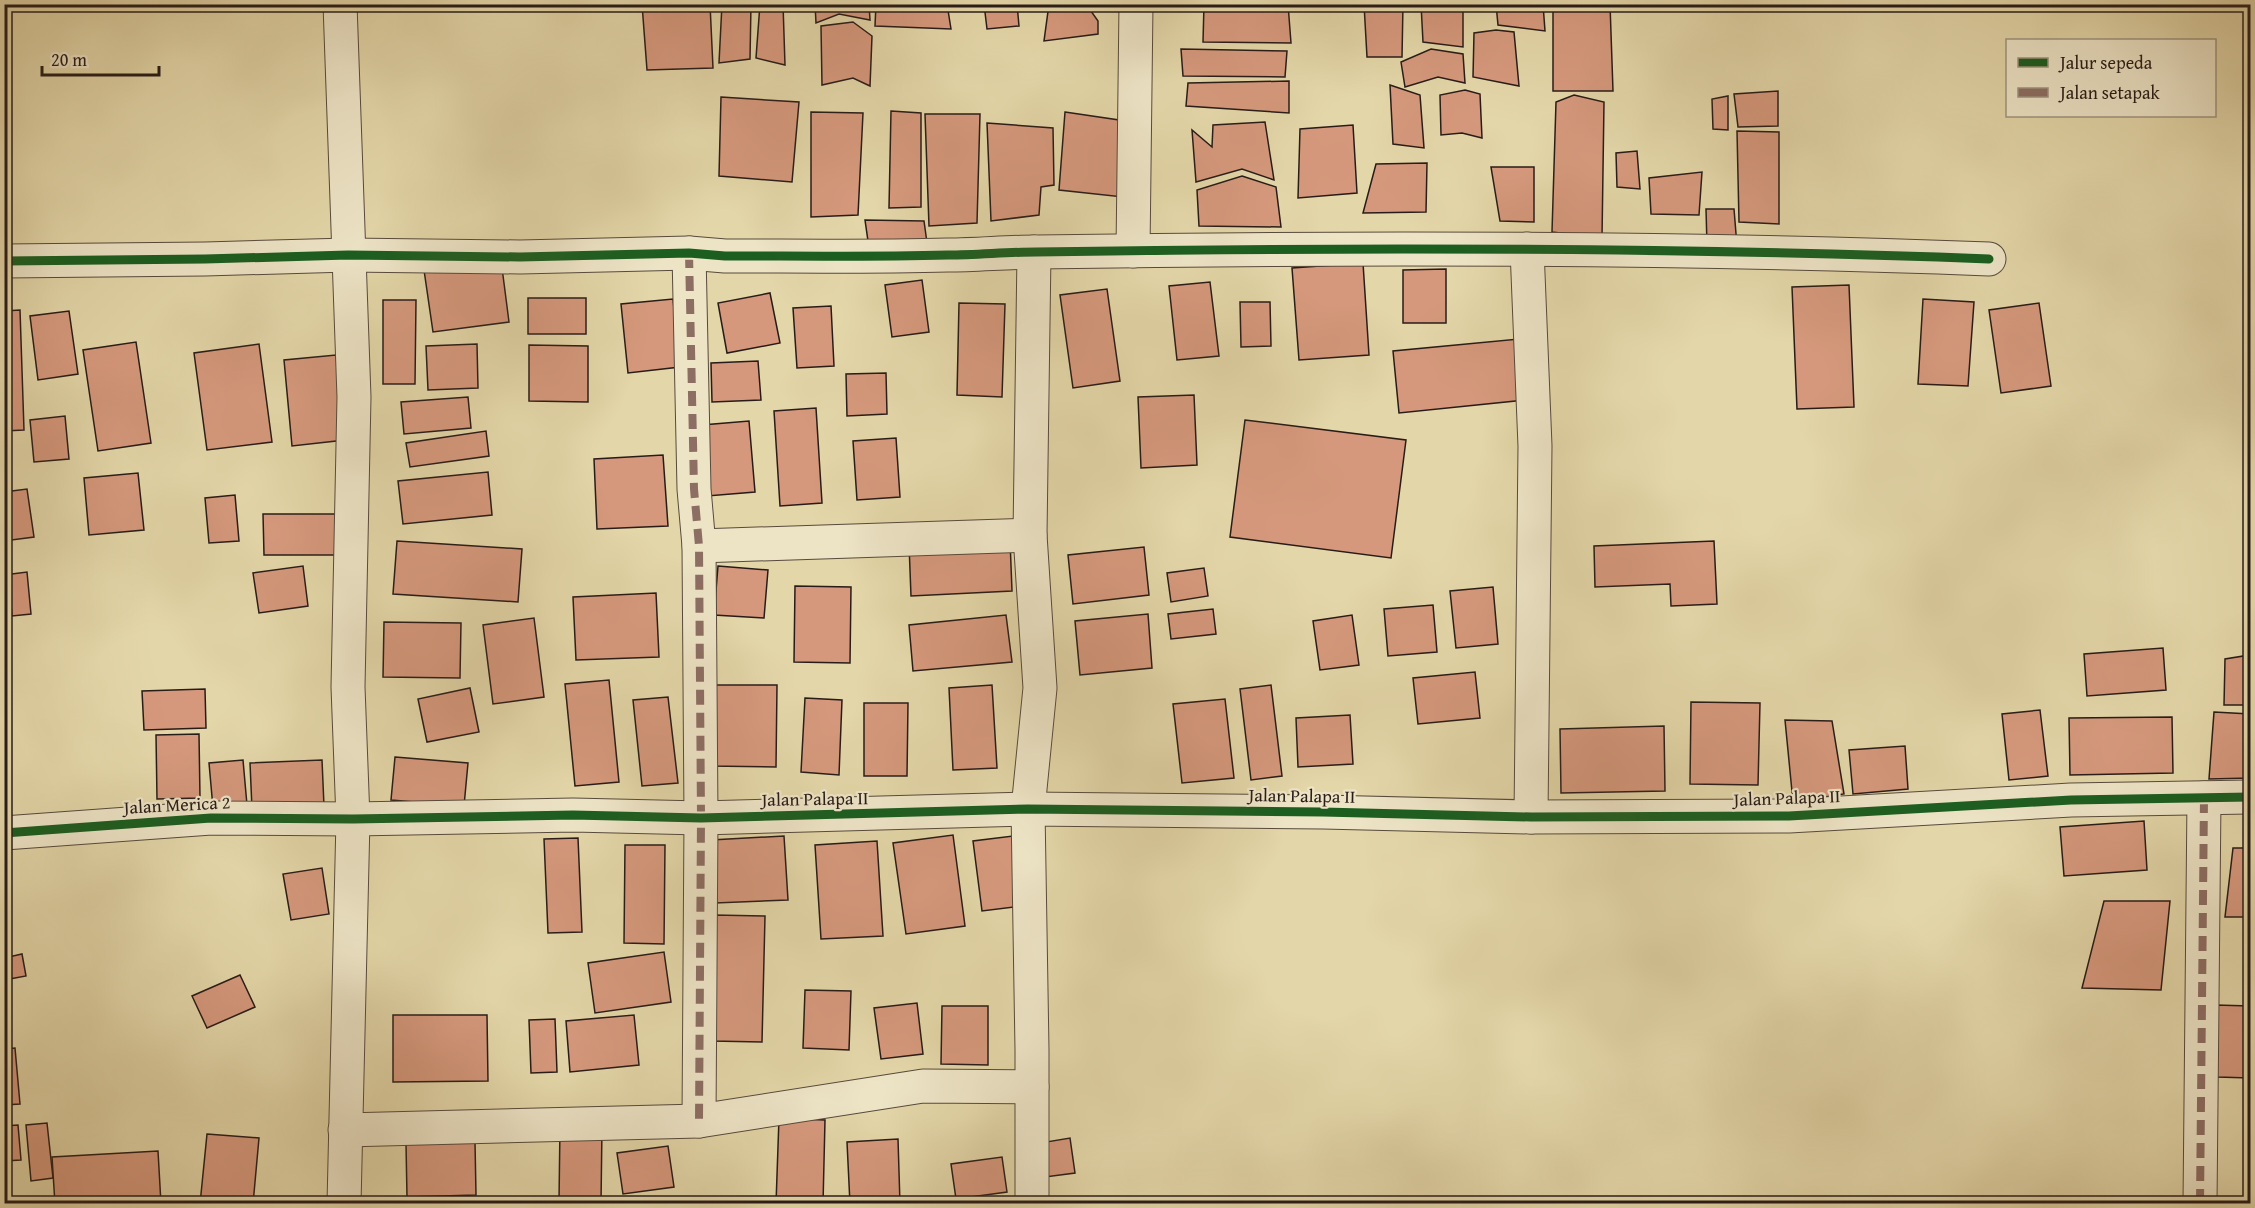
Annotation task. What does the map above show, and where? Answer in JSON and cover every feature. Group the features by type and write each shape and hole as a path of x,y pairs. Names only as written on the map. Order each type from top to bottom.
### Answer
{"street":[{"path":"340,4 354,397 348,687 352,819 344,1203"},
{"path":"1133,252 1136,4"},
{"path":"4,261 348,255 520,257 689,254 725,256 947,255 1034,252 1527,249 1829,253 1989,259"},
{"path":"1527,249 1535,446 1531,817"},
{"path":"1032,1203 1028,809 1040,688 1030,535 1034,252"},
{"path":"689,254 694,489 699,546 701,818 699,1121"},
{"path":"699,546 1030,535"},
{"name":"Jalan Palapa II","path":"352,819 573,815 701,818 1028,809 1334,812 1531,817 1789,816 2071,800 2250,797"},
{"path":"2200,1203 2204,798"},
{"name":"Jalan Merica 2","path":"4,833 211,818 352,819"},
{"path":"345,1130 699,1121 923,1086 1032,1087"}],"building":[{"path":"642,4 710,4 713,68 647,70"},
{"path":"722,4 751,4 750,59 719,63"},
{"path":"760,4 783,4 785,65 756,58"},
{"path":"815,4 869,4 870,20 839,14 816,23"},
{"path":"876,4 947,4 951,29 875,26"},
{"path":"984,4 1017,4 1019,26 987,29"},
{"path":"1049,4 1086,4 1098,21 1098,34 1044,41"},
{"path":"1204,4 1288,4 1291,43 1203,42"},
{"path":"1364,4 1403,4 1402,57 1367,57"},
{"path":"1421,4 1463,4 1463,47 1423,42"},
{"path":"1496,4 1543,4 1545,31 1498,25"},
{"path":"1553,4 1610,4 1613,91 1553,91"},
{"path":"853,22 872,36 870,86 853,78 822,85 821,26"},
{"path":"1496,30 1514,32 1519,86 1473,77 1474,33"},
{"path":"1181,49 1287,51 1285,77 1183,76"},
{"path":"1431,49 1463,54 1465,83 1438,77 1405,87 1401,62"},
{"path":"1289,81 1289,113 1186,106 1188,83"},
{"path":"1390,85 1420,95 1424,148 1393,144"},
{"path":"1465,90 1480,94 1482,138 1462,133 1441,135 1440,95"},
{"path":"1778,91 1778,126 1738,127 1734,94"},
{"path":"1574,95 1604,102 1602,238 1552,232 1556,102"},
{"path":"1728,96 1728,130 1713,129 1712,99"},
{"path":"721,97 799,102 792,182 719,176"},
{"path":"891,111 921,113 921,207 889,208"},
{"path":"811,112 863,113 858,215 811,217"},
{"path":"1065,112 1119,120 1123,197 1059,190"},
{"path":"925,114 980,114 977,223 929,226"},
{"path":"1265,122 1274,180 1242,169 1196,182 1192,130 1212,147 1213,125"},
{"path":"987,123 1053,128 1054,185 1041,187 1039,215 991,221"},
{"path":"1353,125 1357,193 1298,198 1300,129"},
{"path":"1737,131 1779,132 1779,224 1739,222"},
{"path":"1637,151 1640,189 1617,187 1616,153"},
{"path":"1427,163 1426,212 1363,213 1376,164"},
{"path":"1491,167 1534,167 1534,222 1500,221"},
{"path":"1702,172 1699,215 1651,214 1649,178"},
{"path":"1242,176 1276,187 1281,227 1199,226 1197,190"},
{"path":"1706,209 1734,209 1737,246 1707,245"},
{"path":"865,220 924,221 928,250 869,248"},
{"path":"501,260 509,322 433,332 424,270"},
{"path":"1363,263 1369,355 1299,360 1292,268"},
{"path":"1446,269 1446,323 1403,323 1403,270"},
{"path":"922,280 929,332 892,337 885,285"},
{"path":"1210,282 1219,356 1177,360 1169,286"},
{"path":"1849,285 1854,407 1797,409 1792,287"},
{"path":"1107,289 1120,381 1073,388 1060,295"},
{"path":"770,293 780,343 727,353 718,303"},
{"path":"528,298 586,298 586,334 528,334"},
{"path":"673,299 680,367 628,373 621,304"},
{"path":"1923,299 1974,302 1968,386 1918,384"},
{"path":"383,300 416,300 415,384 383,384"},
{"path":"1240,302 1270,302 1271,346 1241,347"},
{"path":"959,303 1005,304 1002,397 957,395"},
{"path":"2039,303 2051,386 2001,393 1989,310"},
{"path":"831,306 834,366 797,368 793,308"},
{"path":"20,310 24,430 4,431 4,311"},
{"path":"69,311 78,374 38,380 30,316"},
{"path":"1519,339 1525,400 1399,413 1393,351"},
{"path":"136,342 151,443 98,451 83,350"},
{"path":"259,344 272,442 207,450 194,353"},
{"path":"477,344 478,388 428,390 426,346"},
{"path":"529,345 588,346 588,402 529,401"},
{"path":"336,355 345,440 292,446 284,360"},
{"path":"758,361 761,400 712,402 711,363"},
{"path":"886,373 887,414 847,416 846,374"},
{"path":"1194,395 1197,465 1141,468 1138,397"},
{"path":"468,397 471,428 404,434 401,402"},
{"path":"816,408 822,503 780,506 774,411"},
{"path":"65,416 69,459 34,462 30,420"},
{"path":"1245,420 1406,440 1391,558 1230,537"},
{"path":"749,421 755,492 707,496 702,425"},
{"path":"486,431 489,456 410,467 406,443"},
{"path":"896,438 900,497 857,500 853,441"},
{"path":"663,455 668,526 597,529 594,459"},
{"path":"488,472 492,515 403,524 398,481"},
{"path":"138,473 144,530 89,535 84,478"},
{"path":"27,489 34,537 4,541 4,492"},
{"path":"235,495 239,541 209,543 205,498"},
{"path":"263,514 340,514 340,555 264,555"},
{"path":"1010,540 1012,591 911,596 909,544"},
{"path":"397,541 522,549 518,602 393,594"},
{"path":"1714,541 1717,604 1671,606 1670,584 1595,587 1594,546"},
{"path":"1144,547 1149,595 1073,604 1068,555"},
{"path":"303,566 308,606 259,613 253,573"},
{"path":"718,566 768,570 764,618 714,615"},
{"path":"1204,568 1208,596 1171,602 1167,573"},
{"path":"27,572 31,614 12,616 11,605 4,605 4,575"},
{"path":"795,586 851,587 850,663 794,662"},
{"path":"1493,587 1498,644 1456,648 1450,591"},
{"path":"656,593 659,657 576,660 573,597"},
{"path":"1433,605 1437,652 1388,656 1384,609"},
{"path":"1213,609 1216,634 1171,639 1168,614"},
{"path":"1148,614 1152,668 1080,675 1075,621"},
{"path":"1006,615 1012,662 913,671 909,625"},
{"path":"1352,615 1359,665 1320,670 1313,621"},
{"path":"534,618 544,697 493,704 483,625"},
{"path":"384,622 461,623 460,678 383,677"},
{"path":"4,643 11,678 4,679"},
{"path":"2163,648 2166,690 2087,696 2084,654"},
{"path":"2250,655 2250,705 2224,705 2225,659"},
{"path":"1475,672 1480,718 1418,724 1413,678"},
{"path":"609,680 619,782 575,786 565,684"},
{"path":"709,685 777,685 776,767 709,766"},
{"path":"992,685 997,768 953,770 949,688"},
{"path":"1271,685 1282,776 1251,780 1240,689"},
{"path":"470,688 479,732 427,742 418,699"},
{"path":"205,689 206,728 144,730 142,691"},
{"path":"668,697 678,783 642,786 633,700"},
{"path":"805,698 842,700 839,775 801,772"},
{"path":"1225,699 1234,778 1182,783 1173,704"},
{"path":"1691,702 1760,703 1758,785 1690,784"},
{"path":"864,703 908,703 907,776 864,776"},
{"path":"2040,710 2048,776 2009,780 2002,714"},
{"path":"2214,712 2250,714 2250,778 2209,779"},
{"path":"1350,715 1353,764 1298,767 1296,718"},
{"path":"2172,717 2173,773 2070,775 2069,718"},
{"path":"1785,720 1832,721 1844,794 1793,802"},
{"path":"1664,726 1665,791 1561,793 1560,729"},
{"path":"199,734 200,798 157,799 156,735"},
{"path":"1905,746 1908,789 1853,794 1849,750"},
{"path":"395,757 468,763 464,806 391,800"},
{"path":"243,760 247,805 213,808 209,763"},
{"path":"322,760 324,806 252,809 250,763"},
{"path":"2144,821 2147,870 2064,876 2060,827"},
{"path":"953,835 965,926 906,934 893,843"},
{"path":"784,836 788,900 715,903 711,840"},
{"path":"1013,836 1021,906 982,911 973,841"},
{"path":"578,838 582,932 548,933 544,839"},
{"path":"877,841 883,936 821,939 815,845"},
{"path":"625,845 665,845 664,944 624,943"},
{"path":"2233,848 2250,848 2250,917 2225,917"},
{"path":"322,868 329,914 291,920 283,874"},
{"path":"2104,901 2170,901 2161,990 2082,988"},
{"path":"714,915 765,916 762,1042 711,1041"},
{"path":"664,952 671,1002 595,1013 588,963"},
{"path":"22,954 26,976 4,980 4,958"},
{"path":"240,975 255,1007 207,1028 192,996"},
{"path":"805,990 851,991 849,1050 803,1048"},
{"path":"917,1003 923,1054 881,1059 874,1008"},
{"path":"2215,1005 2250,1006 2250,1078 2217,1077"},
{"path":"942,1006 988,1006 988,1065 941,1064"},
{"path":"393,1015 487,1015 488,1081 393,1082"},
{"path":"634,1015 639,1065 570,1072 566,1021"},
{"path":"555,1019 557,1072 531,1073 529,1020"},
{"path":"15,1048 20,1104 4,1105 4,1049"},
{"path":"779,1118 825,1120 823,1204 776,1204"},
{"path":"47,1123 53,1178 31,1181 26,1125"},
{"path":"18,1125 21,1160 4,1161 4,1126"},
{"path":"560,1126 602,1127 601,1203 559,1202"},
{"path":"207,1134 259,1138 253,1204 200,1204"},
{"path":"1070,1138 1075,1173 1045,1177 1040,1143"},
{"path":"898,1139 900,1204 850,1204 847,1142"},
{"path":"475,1142 476,1195 407,1197 406,1144"},
{"path":"668,1146 674,1187 623,1194 617,1153"},
{"path":"158,1151 161,1204 55,1204 52,1157"},
{"path":"1002,1157 1007,1192 956,1199 951,1164"}],"marked path":[{"path":"689,253 694,489 699,546 701,818 699,1121"},
{"path":"2200,1204 2204,798"}],"cycle path":[{"path":"4,261 348,255 520,257 689,253 725,256 864,256 1274,249 1632,250 1989,259"},
{"path":"4,833 211,818 353,819 573,815 701,818 1028,809 1531,817 1789,816 2071,800 2250,797"}]}
